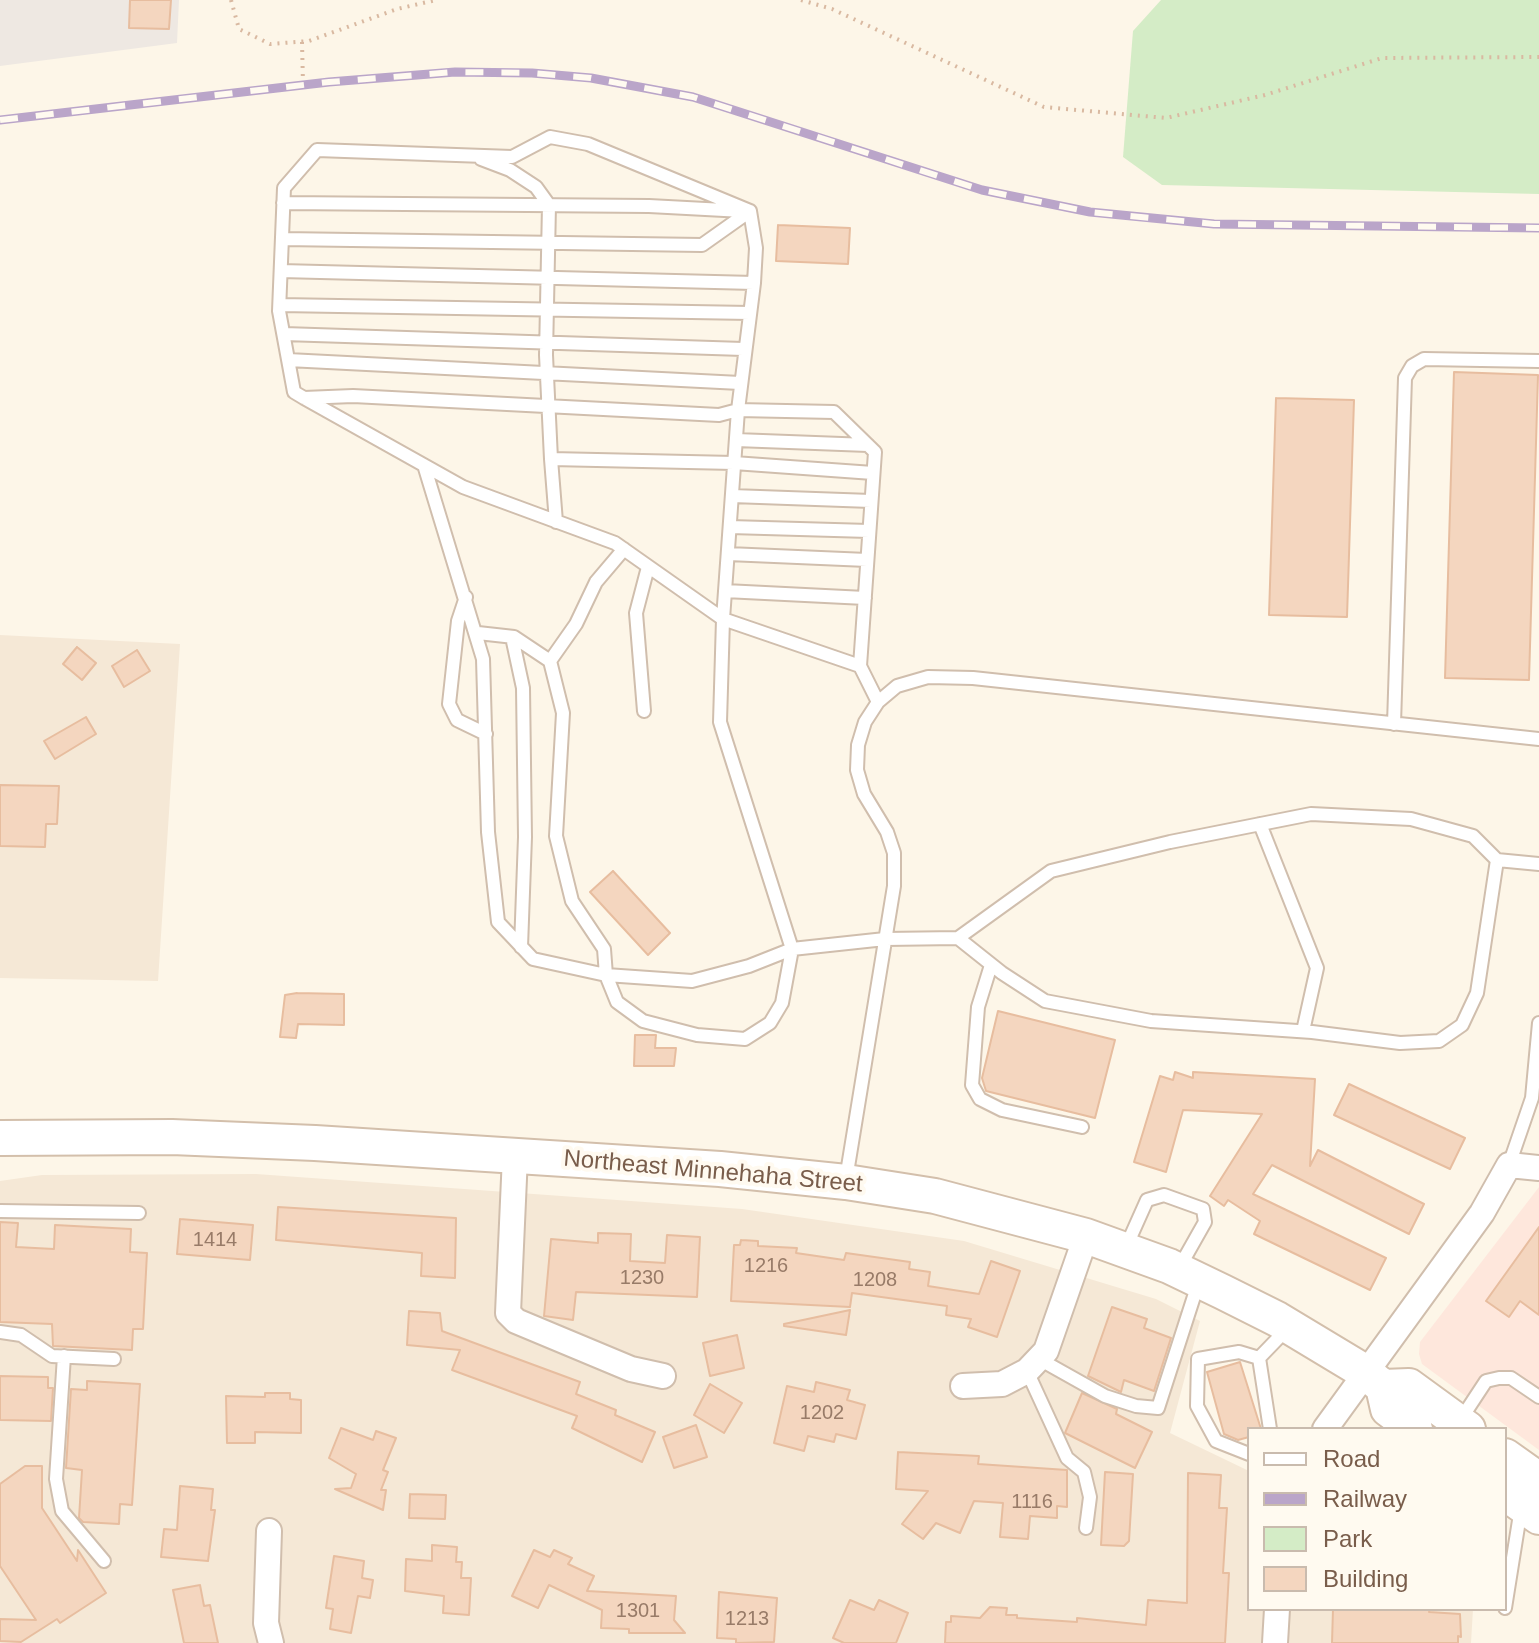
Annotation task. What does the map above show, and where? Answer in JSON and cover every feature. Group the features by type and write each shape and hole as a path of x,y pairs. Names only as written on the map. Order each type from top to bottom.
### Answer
{"main road":[{"name":"Northeast Minnehaha Street","path":"0,1138 172,1137 515,1156 846,1182 987,1207 1086,1236 1188,1276 1289,1327 1374,1380 1409,1386 1464,1426"},
{"name":"Northeast Minnehaha Street","path":"1374,1380 1388,1409 1412,1427"},
{"path":"1507,1460 1526,1499"}],"street":[{"path":"515,1156 508,1313 516,1321 631,1369 663,1376"},
{"path":"1327,1427 1374,1380 1482,1213 1509,1165 1539,1168"},
{"path":"963,1386 1002,1384 1033,1365 1046,1351 1086,1236"},
{"path":"269,1531 266,1623 271,1643"},
{"path":"1275,1643 1277,1611"}],"lane":[{"path":"750,211 588,144 550,137 512,157 317,150 284,188 280,305 294,392 463,487 624,549 723,619 860,666"},
{"path":"471,155 510,170 536,187 549,205 546,342 556,522"},
{"path":"283,203 549,205 750,211"},
{"path":"282,239 702,245 750,211"},
{"path":"478,633 512,637 550,661 563,713 556,836 572,901 604,949 606,975 617,1002 643,1021 697,1035 745,1039 770,1023 782,1003 792,949 720,722 723,619 740,383 754,283 756,248 750,211"},
{"path":"281,271 754,283"},
{"path":"280,305 750,313"},
{"path":"284,334 743,349"},
{"path":"1394,724 1405,378 1412,366 1424,359 1539,361"},
{"path":"288,360 740,383"},
{"path":"304,398 353,396 719,415 738,410 834,412 875,452 860,666 878,702"},
{"path":"736,440 868,445"},
{"path":"551,459 734,463 873,473"},
{"path":"424,465 478,633 483,659 488,832 498,922 533,959 606,975 692,981 749,966 792,949 885,939 958,938 1051,871 1311,814 1411,819 1473,836 1497,860 1539,864"},
{"path":"732,496 871,501"},
{"path":"730,527 869,531"},
{"path":"550,661 576,624 596,582 624,549"},
{"path":"728,554 867,560"},
{"path":"644,711 636,613 648,567"},
{"path":"725,591 865,598"},
{"path":"466,597 458,621 449,704 457,720 486,734"},
{"path":"512,637 523,688 525,837 521,947"},
{"path":"846,1182 894,886 894,853 887,832 864,794 857,770 861,734 878,702 897,686 928,677 973,678 1539,739"},
{"path":"1260,824 1317,968 1303,1031"},
{"path":"958,938 991,965 1045,1001 1151,1021 1303,1031 1400,1043 1439,1041 1462,1025 1477,993 1497,860"},
{"path":"991,965 978,1007 972,1085 980,1099 1002,1110 1082,1127"},
{"path":"1509,1165 1532,1098 1539,1023"},
{"path":"1033,1365 1105,1396 1136,1406 1158,1408 1188,1276 1205,1222 1203,1209 1164,1195 1147,1200 1125,1250"},
{"path":"0,1211 139,1213"},
{"path":"1259,1358 1289,1327"},
{"path":"0,1332 21,1335 52,1356 114,1359"},
{"path":"1247,1453 1216,1441 1197,1406 1198,1359 1239,1352 1259,1358"},
{"path":"64,1356 56,1479 62,1511 104,1561"},
{"path":"1259,1358 1270,1427"},
{"path":"1033,1365 1067,1458 1084,1472 1090,1497 1086,1528"},
{"path":"1464,1426 1486,1381 1511,1378 1539,1397"},
{"path":"1507,1595 1516,1521 1526,1499"}],"path":[{"path":"231,0 239,29 270,44 302,42 397,9 436,0"},
{"path":"801,0 832,9 1044,107 1166,118 1265,95 1382,58 1539,57"},
{"path":"302,42 303,84"}],"shaded area":[{"path":"0,0 179,0 177,43 0,66"},
{"path":"0,635 180,644 158,981 0,978"},
{"path":"256,1174 742,1209 964,1241 1156,1299 1200,1321 1170,1433 1247,1470 1247,1611 1473,1611 1471,1643 0,1643 0,1181 42,1175"},
{"path":"1539,1187 1539,1450 1422,1364 1419,1354 1420,1342"}],"green space":[{"path":"1161,0 1539,0 1539,194 1162,185 1123,157 1133,31"}],"building":[{"path":"130,0 171,0 169,29 129,28"},
{"path":"778,225 850,228 848,264 776,261"},
{"path":"1454,372 1538,375 1529,680 1445,678"},
{"path":"1276,398 1354,400 1347,617 1269,615"},
{"path":"77,647 96,663 82,680 63,664"},
{"path":"137,650 150,671 124,687 112,666"},
{"path":"86,717 96,734 55,759 44,741"},
{"path":"0,785 59,786 57,824 46,824 45,847 0,846"},
{"path":"613,871 670,933 648,955 590,892"},
{"path":"344,994 344,1025 298,1024 296,1038 280,1037 285,995"},
{"path":"998,1011 1115,1040 1095,1118 986,1091 982,1078"},
{"path":"635,1035 656,1035 655,1048 676,1048 674,1066 634,1066"},
{"path":"1175,1072 1193,1078 1193,1072 1315,1079 1310,1166 1318,1150 1424,1204 1409,1234 1272,1165 1253,1194 1386,1258 1370,1290 1254,1234 1260,1221 1228,1200 1224,1206 1210,1196 1262,1114 1183,1110 1166,1172 1134,1162 1160,1076 1173,1080"},
{"path":"1349,1084 1465,1138 1450,1169 1334,1115"},
{"path":"278,1207 456,1218 455,1278 421,1276 422,1253 276,1240"},
{"path":"180,1219 253,1225 250,1260 177,1254"},
{"path":"0,1222 18,1223 16,1247 54,1249 55,1225 131,1229 130,1252 147,1253 143,1329 133,1329 132,1350 53,1346 52,1324 0,1322"},
{"path":"1539,1227 1539,1315 1520,1301 1509,1317 1486,1301"},
{"path":"598,1233 631,1234 630,1261 665,1263 667,1235 700,1237 697,1297 576,1292 573,1320 544,1316 551,1239 598,1243"},
{"path":"741,1240 758,1241 758,1246 797,1248 796,1253 844,1260 846,1253 910,1262 909,1269 930,1272 928,1286 979,1294 991,1261 1020,1271 997,1337 968,1327 971,1319 946,1315 947,1306 852,1293 850,1307 731,1301 734,1245 740,1245"},
{"path":"1112,1307 1147,1319 1144,1328 1171,1338 1154,1391 1124,1380 1121,1392 1088,1376"},
{"path":"850,1310 846,1335 784,1326 784,1324"},
{"path":"409,1311 440,1313 442,1331 580,1382 576,1394 616,1410 615,1415 655,1432 642,1462 572,1428 577,1416 452,1370 460,1350 407,1345"},
{"path":"737,1335 744,1368 710,1376 703,1343"},
{"path":"1240,1362 1260,1427 1247,1427 1247,1438 1238,1440 1224,1434 1207,1372"},
{"path":"0,1376 48,1377 48,1388 53,1388 51,1421 0,1420"},
{"path":"87,1381 140,1384 132,1505 120,1504 119,1524 83,1522 79,1518 82,1470 66,1468 71,1389 87,1390"},
{"path":"816,1382 850,1390 847,1400 865,1405 856,1439 836,1434 834,1442 808,1436 804,1451 774,1443 787,1386 814,1392"},
{"path":"710,1384 742,1403 724,1433 694,1415"},
{"path":"265,1393 290,1393 290,1399 301,1400 301,1433 255,1432 255,1443 227,1443 226,1396 265,1397"},
{"path":"1082,1393 1117,1409 1116,1414 1152,1432 1135,1468 1065,1433"},
{"path":"696,1425 707,1457 674,1468 663,1437"},
{"path":"341,1428 373,1440 376,1431 396,1438 383,1470 388,1472 381,1490 386,1490 383,1510 335,1489 351,1488 356,1474 329,1458"},
{"path":"898,1452 979,1456 978,1464 1067,1470 1067,1507 1057,1506 1057,1518 1030,1516 1028,1539 1000,1537 1003,1503 974,1501 960,1533 936,1523 923,1539 902,1524 928,1491 896,1489"},
{"path":"25,1466 42,1466 42,1508 77,1561 78,1550 106,1593 60,1623 57,1619 21,1642 0,1641 0,1619 36,1620 0,1566 0,1484"},
{"path":"1105,1472 1133,1474 1129,1541 1124,1546 1101,1545"},
{"path":"1188,1473 1221,1475 1219,1508 1227,1508 1223,1573 1229,1573 1225,1643 945,1643 946,1622 951,1622 951,1616 980,1618 990,1607 1007,1608 1006,1615 1017,1615 1017,1618 1077,1622 1077,1618 1146,1625 1148,1600 1187,1603"},
{"path":"180,1486 213,1489 211,1510 215,1510 208,1561 161,1557 164,1529 177,1530"},
{"path":"410,1494 446,1495 445,1519 409,1518"},
{"path":"432,1545 457,1547 456,1562 462,1562 461,1578 471,1578 469,1615 443,1613 444,1596 405,1591 406,1559 432,1561"},
{"path":"534,1550 550,1557 554,1550 572,1558 568,1564 594,1576 587,1591 676,1596 674,1620 685,1633 629,1633 629,1629 601,1628 602,1610 549,1585 538,1608 512,1596"},
{"path":"334,1556 364,1561 362,1578 373,1580 370,1598 358,1596 351,1633 330,1629 333,1609 326,1608"},
{"path":"200,1585 204,1606 210,1605 218,1643 184,1643 173,1590"},
{"path":"719,1592 777,1598 774,1642 736,1643 736,1639 717,1638"},
{"path":"850,1600 874,1610 879,1600 908,1613 896,1643 844,1643 833,1638"},
{"path":"1333,1611 1460,1614 1461,1637 1458,1636 1458,1643 1332,1643"}],"railway":[{"path":"0,120 329,82 455,72 532,73 591,78 693,97 982,190 1090,212 1214,224 1539,228"}]}
